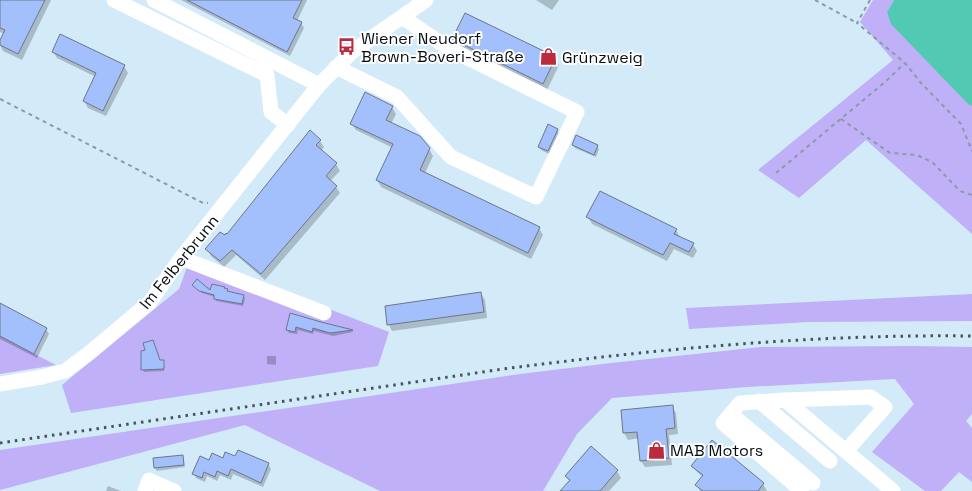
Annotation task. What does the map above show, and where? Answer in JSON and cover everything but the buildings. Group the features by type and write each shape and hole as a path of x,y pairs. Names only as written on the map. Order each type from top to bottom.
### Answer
{"street":[{"path":"114,0 267,75 271,112 288,124"},
{"path":"154,0 319,85"},
{"name":"Im Felberbrunn","path":"0,384 42,378 65,371 150,302 182,258 319,85 353,51 426,0"},
{"path":"336,67 397,97 452,157 536,196 577,112 448,48 402,17"},
{"path":"182,258 324,313"},
{"path":"808,487 723,423 740,403 872,397 885,407 846,451"},
{"path":"785,400 893,491"},
{"path":"759,401 830,461"},
{"path":"147,486 174,491"}],"path":[{"path":"815,0 857,23 905,63 921,83 961,124 972,151"},
{"path":"857,23 870,0"},
{"path":"776,173 842,119 905,63"},
{"path":"0,100 203,203 226,204"},
{"path":"842,119 890,152 916,156 932,162 960,191 972,195"}],"shaded area":[{"path":"873,0 894,0 887,12 969,105 972,106 972,234 866,140 799,198 758,170 893,60 860,22"},
{"path":"894,0 972,0 972,106 891,24 887,12"},
{"path":"191,256 389,332 378,366 71,413 62,385 179,289"},
{"path":"972,294 972,321 808,322 689,329 686,308"},
{"path":"0,336 56,365 0,374"},
{"path":"761,347 972,347 972,414 966,421 972,428 972,482 959,472 941,491 925,491 872,452 914,404 895,379 747,387 612,398 577,434 543,491 380,491 245,425 0,490 0,450 520,374 611,363"}],"railway":[{"path":"0,443 503,369 620,355 795,340 972,336"}],"place":[{"name":"Wiener Neudorf Brown-Boveri-Straße","path":"347,47"},
{"name":"Grünzweig","path":"548,57"},
{"name":"MAB Motors","path":"656,450"}]}
